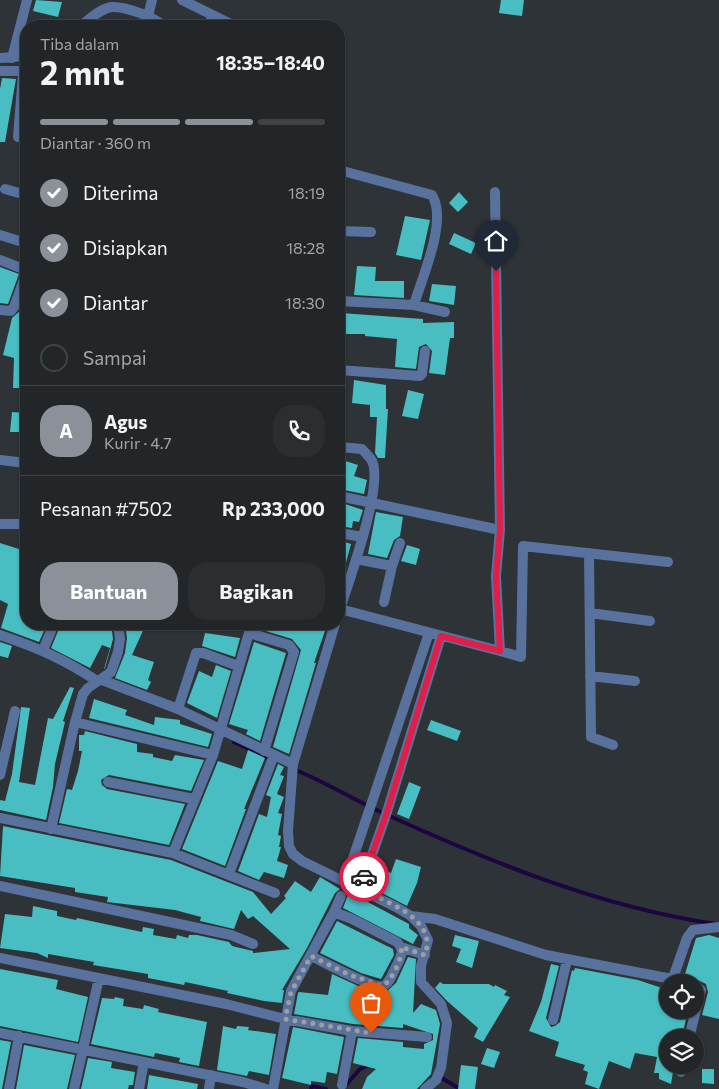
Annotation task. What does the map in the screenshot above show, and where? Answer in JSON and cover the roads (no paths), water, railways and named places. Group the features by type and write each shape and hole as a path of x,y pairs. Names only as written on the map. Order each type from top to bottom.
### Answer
{"street":[{"path":"22,20 27,0"},
{"path":"148,16 152,0"},
{"path":"182,0 221,20"},
{"path":"89,20 102,11 113,7 148,16 154,20"},
{"path":"211,20 214,17"},
{"path":"12,58 20,27"},
{"path":"0,58 20,57"},
{"path":"0,71 20,73"},
{"path":"18,137 20,105"},
{"path":"345,172 432,195 436,202 438,219 436,230 414,305"},
{"path":"5,189 20,193"},
{"path":"495,192 500,530 496,576 500,651"},
{"path":"345,231 371,232"},
{"path":"0,235 20,241"},
{"path":"0,260 20,268"},
{"path":"0,310 11,311 20,290"},
{"path":"345,301 414,305 445,312"},
{"path":"345,370 420,376 422,374 425,351"},
{"path":"345,448 362,449 373,462 375,483 363,537 345,593"},
{"path":"0,460 20,462"},
{"path":"345,499 369,509 500,530"},
{"path":"0,524 20,524"},
{"path":"345,534 363,537"},
{"path":"384,602 392,566 400,543"},
{"path":"345,612 521,657 523,546 668,562"},
{"path":"589,553 591,737 613,745"},
{"path":"356,559 392,566"},
{"path":"590,613 650,621"},
{"path":"43,650 51,630"},
{"path":"51,829 83,694 111,672 118,652 120,639 119,630"},
{"path":"174,853 213,755 249,630"},
{"path":"229,874 271,757 294,652 289,645 255,630"},
{"path":"333,630 292,768 288,831 289,846 302,861 411,916 421,926 428,940 421,966 421,982 440,1004 446,1017 441,1068 436,1080 425,1089"},
{"path":"345,882 429,633"},
{"path":"0,635 43,650 100,680 178,709 292,768"},
{"path":"360,889 386,815 441,636"},
{"path":"178,709 196,653 203,653 238,666"},
{"path":"590,676 635,681"},
{"path":"0,775 15,711"},
{"path":"75,722 213,755"},
{"path":"108,782 194,799"},
{"path":"0,818 174,853 275,893"},
{"path":"0,886 232,935 253,944"},
{"path":"273,1089 291,992 341,896"},
{"path":"311,956 350,975 383,986 388,982 402,954 401,947 397,942 334,912"},
{"path":"411,916 435,919 525,949 567,960 659,976"},
{"path":"674,974 687,938 693,930 719,927"},
{"path":"401,947 425,955"},
{"path":"0,958 226,1004 285,1019 352,1031 427,1037"},
{"path":"554,1020 567,960"},
{"path":"74,1089 81,1049 99,978"},
{"path":"342,1085 352,1031"},
{"path":"0,1033 266,1089"},
{"path":"9,1089 18,1036"},
{"path":"139,1089 144,1062"},
{"path":"209,1089 211,1076"}],"waterway":[{"path":"234,742 270,759"},
{"path":"293,769 373,809 425,832 547,881 630,906 716,924"},
{"path":"344,1087 360,1069 368,1065"},
{"path":"440,1077 460,1089"},
{"path":"311,1089 312,1086 326,1089"}]}
